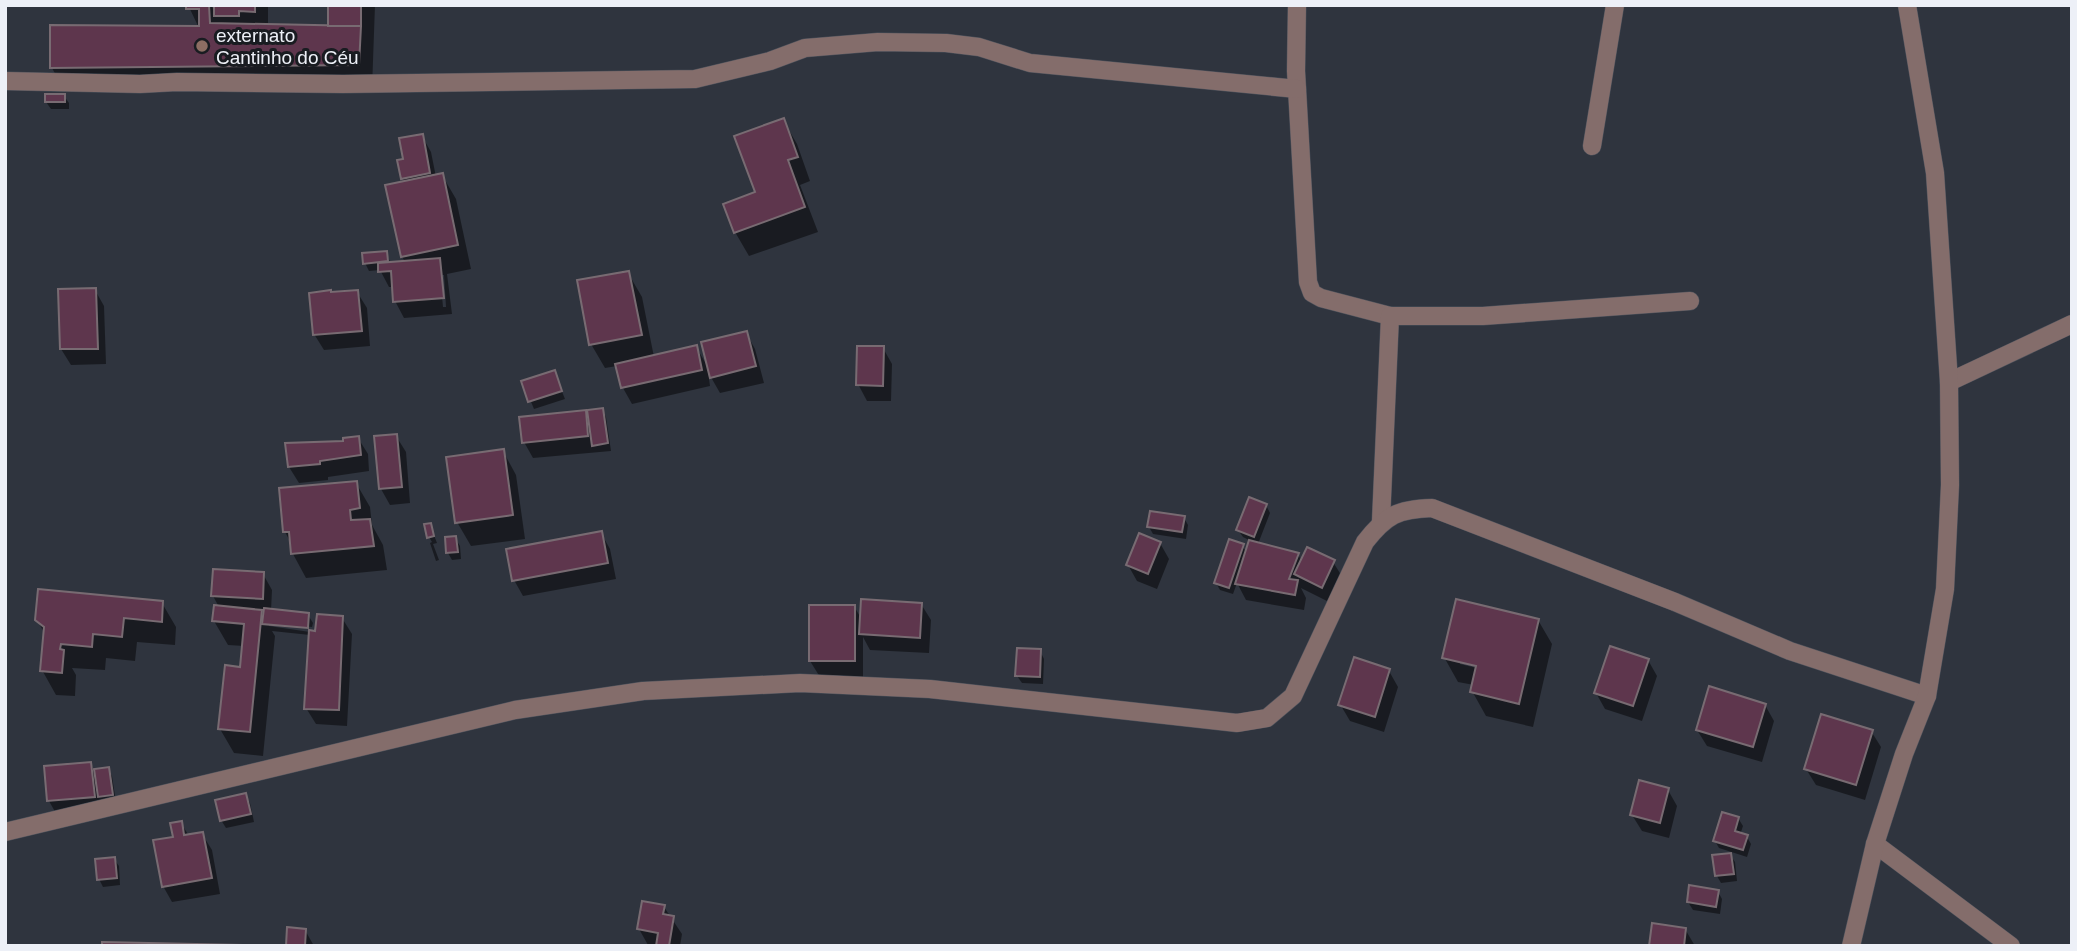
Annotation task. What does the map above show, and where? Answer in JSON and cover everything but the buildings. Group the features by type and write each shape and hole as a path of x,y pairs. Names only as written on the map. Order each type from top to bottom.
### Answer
{"street":[{"path":"1297,5 1297,89 1308,282 1312,293 1321,298 1390,316 1483,316 1690,301"},
{"path":"1592,146 1615,5"},
{"path":"1851,946 1875,844 1904,754 1927,695 1945,589 1950,485 1949,383 1936,173 1907,5"},
{"path":"5,81 343,84 695,79 770,61 804,48 878,42 957,44 979,47 1030,63 1297,89"},
{"path":"1381,521 1390,316"},
{"path":"1949,383 2072,324"},
{"path":"5,832 514,710 643,691 800,683 930,690 1237,723 1267,718 1293,696 1365,542 1381,521 1406,509 1432,508 1675,602 1790,651 1927,695"},
{"path":"1875,844 2011,946"}],"place":[{"name":"externato Cantinho do Céu","path":"202,46"}]}
